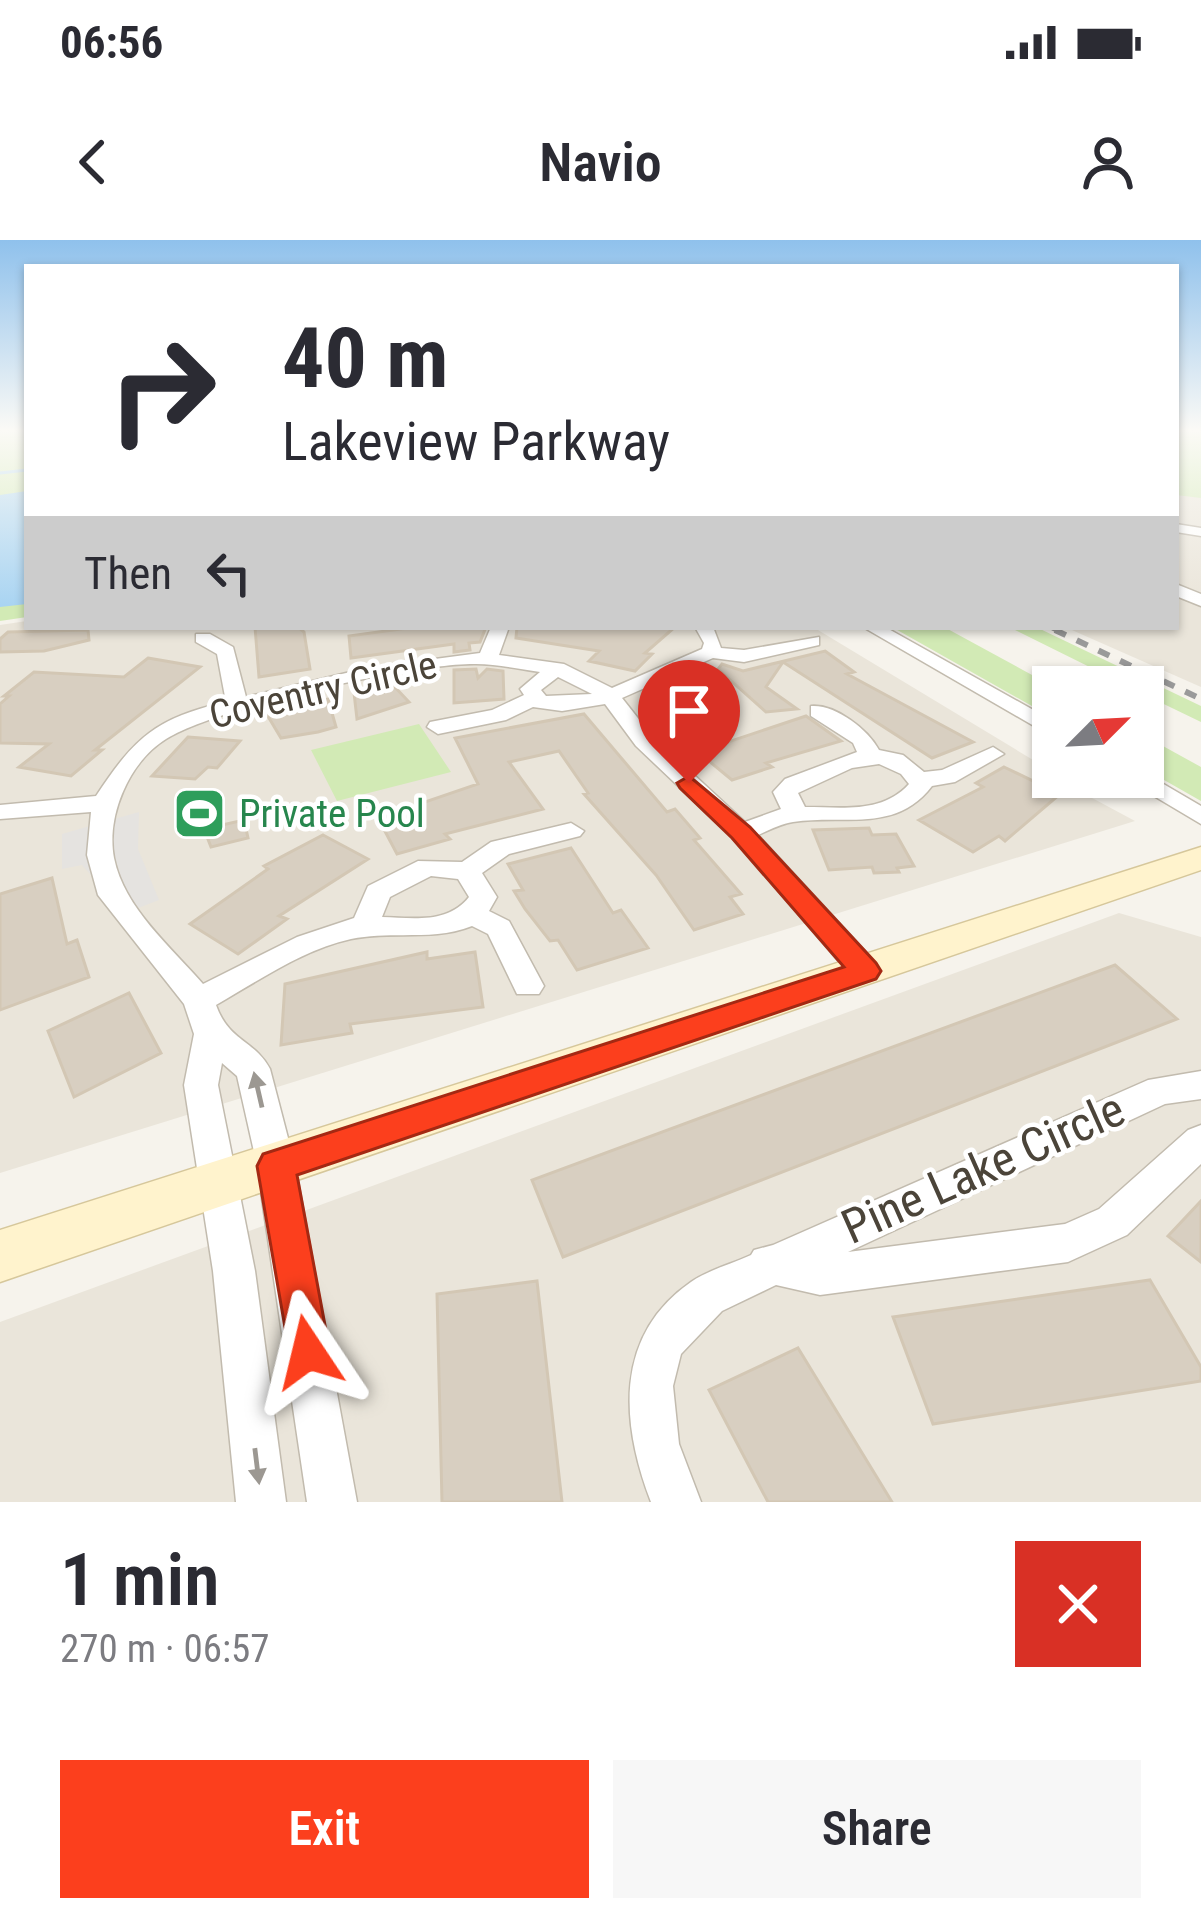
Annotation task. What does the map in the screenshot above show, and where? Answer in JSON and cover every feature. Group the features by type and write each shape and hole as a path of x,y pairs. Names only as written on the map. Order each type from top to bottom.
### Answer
{"street":[{"path":"224,630 202,638 226,651 237,703"},
{"path":"488,658 499,630"},
{"path":"706,630 713,643 710,652"},
{"path":"877,630 1032,718"},
{"path":"608,694 655,681 710,652 744,656 812,640"},
{"name":"Coventry Circle","path":"104,803 125,766 157,736 237,703 395,668 488,658 557,668 608,694 644,741 741,832 865,971"},
{"path":"534,698 530,689 557,668"},
{"name":"Coventry Circle","path":"438,727 497,715 534,698 560,705 608,694"},
{"path":"819,711 862,739 870,755"},
{"path":"796,814 785,792 793,784 870,755 894,760 920,779 947,777 993,754"},
{"path":"741,832 796,814 809,818 882,810 915,795 920,779"},
{"path":"1164,795 1201,816"},
{"path":"0,812 104,803 100,855 112,895 205,1017 253,1069 276,1166 332,1502"},
{"path":"371,926 370,905 389,882 427,867 467,871 500,848 571,831"},
{"path":"0,1256 1201,858"},
{"path":"467,871 483,897 472,914"},
{"path":"261,1502 234,1271 201,1085 205,1017 286,953 371,926 417,928 472,914 499,928 528,986"},
{"name":"Pine Lake Circle","path":"676,1502 649,1436 652,1383 662,1343 706,1296 1160,1090 1201,1085"},
{"name":"Pine Lake Circle","path":"768,1264 820,1275 1068,1243 1113,1222 1201,1141"}],"shaded area":[{"path":"1179,488 1201,488 1201,687 1164,671 1164,666 1153,666 1072,630 1179,630"},
{"path":"24,621 24,630 818,630 1032,759 1032,798 1092,798 1135,821 0,1173 0,625"},
{"path":"139,812 138,849 159,900 125,913 82,865 62,869 62,834"},
{"path":"1119,913 1201,937 1201,1502 0,1502 0,1322"}],"green space":[{"path":"0,488 24,488 24,617 0,621"},
{"path":"1179,488 1201,488 1201,498 1179,495"},
{"path":"897,630 950,630 1032,675 1032,706"},
{"path":"1015,630 1042,630 1117,666 1088,666"},
{"path":"1164,688 1201,706 1201,722 1164,704"},
{"path":"419,724 451,772 337,801 311,750"},
{"path":"1164,747 1201,767 1201,801 1164,780"}],"water":[{"path":"24,491 24,604 0,607 0,495"}],"building":[{"path":"88,630 89,640 44,651 0,652 0,639 8,632"},
{"path":"255,630 304,632 310,669 259,677"},
{"path":"393,630 485,630 480,642 469,643 470,650 454,652 454,644 351,658 349,636"},
{"path":"517,630 672,630 645,653 652,654 635,671 589,661 599,651 516,638"},
{"path":"825,651 854,672 847,674 973,742 932,758 783,662 766,687 797,709 766,712 718,669 722,664 743,671"},
{"path":"148,658 200,667 95,750 102,750 71,776 19,767 49,744 0,743 0,704 34,672 124,677"},
{"path":"476,669 478,678 487,669 503,671 504,699 454,703 454,670"},
{"path":"392,684 409,702 357,719 354,693"},
{"path":"700,684 718,716 660,722 646,692"},
{"path":"328,699 336,727 318,732 281,738 266,713"},
{"path":"584,714 667,812 675,809 700,838 694,840 741,894 730,897 743,914 694,930 656,875 584,794 588,793 559,751 509,762 543,809 445,834 450,839 397,854 378,818 478,784 455,738"},
{"path":"806,716 841,741 766,763 772,767 732,780 698,752"},
{"path":"188,737 240,741 217,768 208,767 195,779 152,776"},
{"path":"1004,767 1032,780 1032,798 1055,798 1005,841 999,836 973,852 919,820 983,787 976,783"},
{"path":"244,820 248,838 211,847 204,829"},
{"path":"869,828 872,835 896,834 914,866 897,868 899,872 874,873 872,867 829,870 813,830"},
{"path":"323,835 368,859 279,916 287,919 238,954 190,924 268,869 264,866"},
{"path":"571,848 613,913 621,910 648,948 577,970 558,940 550,941 525,909 514,891 523,890 508,864"},
{"path":"52,878 67,944 77,940 89,977 0,1010 0,894"},
{"path":"427,952 427,959 475,952 483,1007 350,1024 352,1033 281,1045 285,984"},
{"path":"1115,965 1177,1019 563,1257 532,1180"},
{"path":"129,993 161,1053 74,1097 48,1031"},
{"path":"1201,1201 1201,1262 1168,1236"},
{"path":"1150,1280 1201,1367 1201,1381 933,1424 893,1317"},
{"path":"537,1281 562,1502 442,1502 437,1294"},
{"path":"798,1348 892,1502 768,1502 709,1390"}],"railway":[{"path":"1055,630 1201,699"},
{"path":"1056,630 1062,633"}],"place":[{"name":"Private Pool","path":"200,814"}],"route":[{"path":"308,1352 276,1166 865,971 741,832 689,783"}]}
